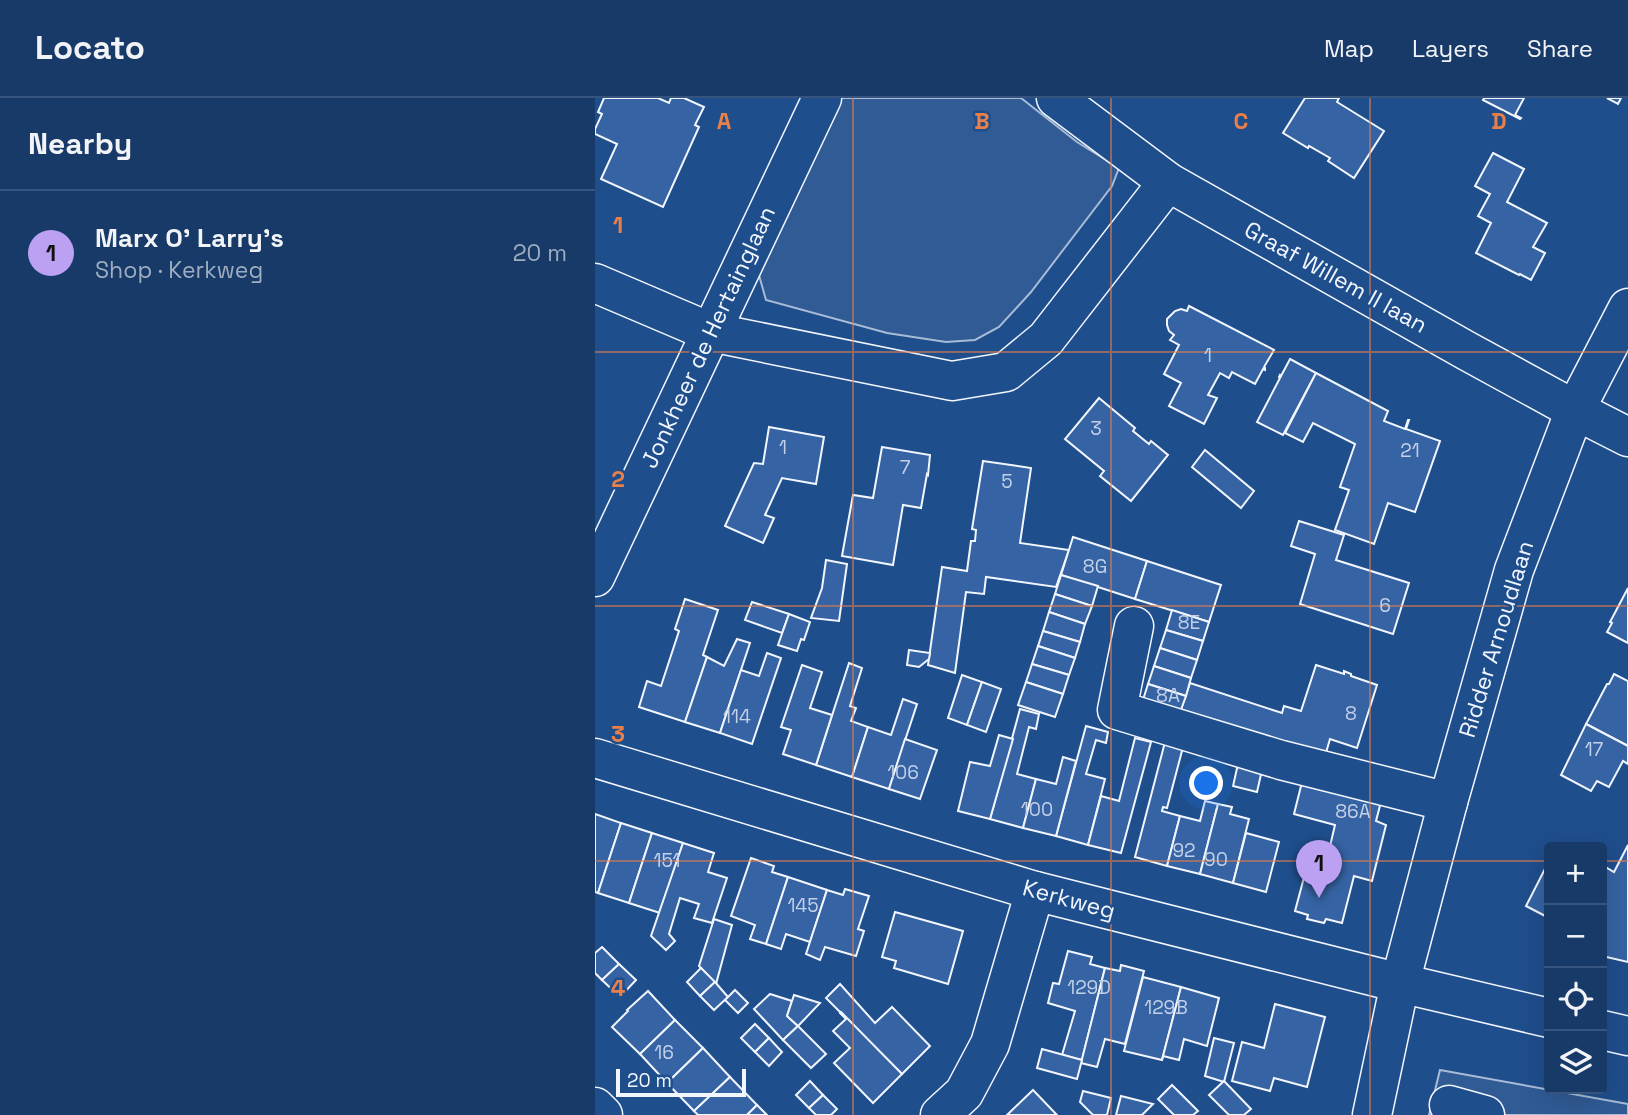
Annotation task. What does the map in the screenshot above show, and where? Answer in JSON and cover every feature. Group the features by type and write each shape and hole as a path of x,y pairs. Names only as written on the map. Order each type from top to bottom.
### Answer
{"street":[{"name":"Jonkheer de Hertainglaan","path":"595,577 823,98"},
{"name":"Graaf Willem II laan","path":"1056,98 1168,182 1467,351 1628,437"},
{"path":"595,283 710,332 952,381 1006,372 1046,339 1168,182"},
{"name":"Ridder Arnoudlaan","path":"1372,1115 1399,983 1514,570 1575,410 1628,308"},
{"path":"1134,626 1117,710 1281,760 1448,802"},
{"name":"Kerkweg","path":"595,758 1035,891 1544,1017"},
{"path":"940,1115 964,1093 990,1044 1035,891"},
{"path":"1606,1031 1628,1036"},
{"path":"1449,1105 1485,1115"},
{"path":"595,1107 603,1115"}],"shaded area":[{"path":"830,98 1021,98 1077,142 1119,168 1112,186 1031,292 999,327 975,340 946,342 887,333 766,300 753,254"},
{"path":"1440,1070 1544,1089 1544,1094 1573,1094 1628,1104 1628,1115 1429,1115"}],"building":[{"path":"604,98 658,98 669,103 671,98 684,98 704,107 695,125 699,127 663,207 601,179 617,144 595,134 602,114 598,112"},
{"path":"1305,98 1339,98 1337,102 1384,131 1354,178 1328,161 1330,158 1283,133"},
{"path":"1524,98 1515,115 1521,118 1483,100"},
{"path":"1607,98 1621,98 1618,104"},
{"path":"1493,153 1524,169 1507,202 1547,223 1533,247 1545,253 1531,280 1476,253 1491,223 1478,216 1490,194 1475,186"},
{"path":"1189,306 1274,350 1255,384 1232,372 1229,378 1220,373 1208,395 1217,398 1204,424 1169,406 1181,383 1164,374 1179,345 1170,340 1174,335 1169,331 1167,319 1175,311 1187,311"},
{"path":"1290,359 1316,373 1283,435 1257,422"},
{"path":"1316,373 1388,411 1384,421 1405,429 1409,420 1406,429 1440,441 1415,512 1388,503 1374,544 1335,530 1349,490 1340,487 1355,444 1313,423 1303,442 1285,433"},
{"path":"1099,398 1135,428 1133,431 1168,455 1131,501 1100,476 1104,471 1065,439"},
{"path":"769,427 824,437 816,484 782,478 765,515 774,518 763,543 725,526 754,463 763,464"},
{"path":"882,447 930,455 921,508 903,505 893,565 842,556 853,495 873,498"},
{"path":"1205,450 1254,491 1241,508 1192,467"},
{"path":"983,461 1031,468 1020,543 1069,550 1056,587 986,577 984,594 966,592 955,673 928,665 942,567 967,571 971,541 975,541 976,530 972,529"},
{"path":"1299,521 1344,535 1336,560 1409,583 1393,634 1300,604 1315,554 1291,546"},
{"path":"1073,537 1147,561 1135,599 1061,575"},
{"path":"826,560 847,564 839,621 811,618 822,588"},
{"path":"1147,561 1221,585 1209,622 1135,599"},
{"path":"1061,575 1098,586 1092,606 1055,594"},
{"path":"1628,588 1628,643 1607,632"},
{"path":"1055,594 1092,606 1085,624 1049,612"},
{"path":"685,599 718,610 703,655 707,657 685,722 639,707 647,681 661,686 679,631 675,629"},
{"path":"752,602 789,614 782,633 745,620"},
{"path":"1172,610 1209,622 1203,641 1166,630"},
{"path":"1049,612 1085,624 1080,642 1043,631"},
{"path":"789,614 810,622 797,651 778,645"},
{"path":"1166,630 1203,641 1197,660 1160,648"},
{"path":"1043,631 1080,642 1075,658 1038,646"},
{"path":"737,639 750,643 720,733 685,722 707,657 724,666"},
{"path":"1038,646 1075,658 1069,675 1032,664"},
{"path":"1160,648 1197,660 1191,678 1154,666"},
{"path":"909,650 930,653 929,659 919,667 907,665"},
{"path":"767,653 781,658 752,744 720,733 741,670 759,676"},
{"path":"849,663 862,668 850,706 856,708 851,721 868,727 852,777 816,765"},
{"path":"1032,664 1069,675 1063,694 1026,682"},
{"path":"802,665 822,672 810,708 832,715 816,765 783,754 791,730 781,727"},
{"path":"1316,665 1344,674 1344,671 1377,685 1357,748 1330,739 1323,763 1179,715 1190,683 1282,713 1284,706 1301,711"},
{"path":"1154,666 1191,678 1186,696 1148,684"},
{"path":"1614,674 1628,681 1628,746 1586,724"},
{"path":"962,675 982,682 967,725 948,718"},
{"path":"982,682 1001,689 986,732 967,725"},
{"path":"1026,682 1063,694 1055,717 1018,705"},
{"path":"1148,684 1186,696 1179,715 1142,703"},
{"path":"903,699 917,704 889,789 852,777 868,727 891,735"},
{"path":"1020,709 1039,714 1036,729 1029,727 1017,774 1036,779 1023,828 990,819"},
{"path":"1586,724 1628,746 1628,764 1623,761 1609,787 1597,781 1591,791 1561,775"},
{"path":"1086,726 1108,732 1106,743 1096,740 1086,774 1105,779 1088,845 1056,836"},
{"path":"999,735 1013,739 990,819 958,811 970,762 990,766"},
{"path":"1135,738 1151,742 1121,853 1088,845 1101,796 1119,801"},
{"path":"905,739 937,750 920,799 889,789"},
{"path":"1165,742 1183,747 1167,808 1163,807 1162,811 1180,816 1167,866 1135,857"},
{"path":"1063,757 1076,761 1056,836 1023,828 1036,779 1056,784"},
{"path":"1238,764 1262,770 1257,792 1233,786"},
{"path":"1303,778 1382,798 1376,821 1386,825 1372,881 1354,876 1342,923 1326,919 1324,923 1307,919 1308,915 1295,911 1310,855 1327,859 1335,825 1294,814"},
{"path":"1205,801 1218,804 1200,874 1167,866 1180,816 1200,821"},
{"path":"1218,804 1232,807 1230,814 1249,819 1233,883 1200,874"},
{"path":"595,814 621,823 598,893 595,892"},
{"path":"621,823 652,833 629,903 598,893"},
{"path":"652,833 683,843 660,913 629,903"},
{"path":"1246,833 1279,842 1266,892 1233,883"},
{"path":"683,843 714,853 708,872 727,878 712,923 694,918 699,904 680,898 669,934 675,941 666,950 651,936"},
{"path":"1628,845 1628,962 1607,957 1607,868 1614,872"},
{"path":"751,858 774,866 772,872 788,877 766,944 750,939 755,925 731,916"},
{"path":"1544,871 1544,915 1526,906"},
{"path":"788,877 827,890 810,942 786,934 781,949 766,944"},
{"path":"845,889 869,896 858,929 864,931 856,956 825,947 820,960 806,954 827,890 843,895"},
{"path":"895,912 963,931 948,984 894,968 896,961 882,957"},
{"path":"714,919 732,925 716,984 699,966"},
{"path":"602,947 619,964 602,980 595,973 595,953"},
{"path":"1068,951 1092,957 1090,964 1105,968 1082,1060 1062,1055 1075,1011 1048,1003 1053,983 1059,984"},
{"path":"619,964 636,980 620,997 602,980"},
{"path":"1121,965 1144,971 1125,1044 1105,1039 1097,1067 1081,1063 1105,968 1120,971"},
{"path":"701,968 715,982 700,996 687,982"},
{"path":"1143,977 1181,987 1162,1060 1124,1051"},
{"path":"715,982 728,997 714,1010 700,996"},
{"path":"840,984 875,1023 892,1007 930,1046 902,1074 826,998"},
{"path":"1181,987 1219,998 1207,1046 1184,1039 1179,1060 1163,1056"},
{"path":"735,990 748,1003 738,1013 725,1000"},
{"path":"648,991 675,1020 640,1054 612,1027"},
{"path":"770,994 792,1001 787,1016 798,1026 783,1040 754,1009"},
{"path":"794,995 820,1003 798,1026 787,1016"},
{"path":"1275,1004 1325,1017 1307,1087 1274,1078 1270,1091 1232,1081 1242,1042 1264,1048"},
{"path":"841,1012 902,1074 873,1103 834,1063 850,1048 833,1031 846,1019"},
{"path":"675,1020 703,1048 667,1083 640,1054"},
{"path":"755,1024 769,1038 755,1052 741,1038"},
{"path":"798,1026 826,1054 811,1068 783,1040"},
{"path":"769,1038 782,1052 769,1066 755,1052"},
{"path":"1214,1038 1234,1043 1224,1082 1205,1076"},
{"path":"703,1048 730,1077 694,1111 667,1083"},
{"path":"1042,1049 1082,1060 1077,1079 1037,1068"},
{"path":"730,1077 757,1105 747,1115 698,1115 694,1111"},
{"path":"810,1081 823,1095 809,1108 796,1095"},
{"path":"1224,1081 1251,1109 1244,1115 1229,1115 1209,1095"},
{"path":"1172,1085 1198,1111 1193,1115 1174,1115 1158,1099"},
{"path":"1033,1090 1057,1115 1007,1115"},
{"path":"1083,1091 1111,1098 1107,1115 1093,1115 1080,1102"},
{"path":"823,1095 837,1109 831,1115 816,1115 809,1108"},
{"path":"1121,1096 1153,1104 1142,1115 1116,1115"},
{"path":"757,1105 767,1115 747,1115"}],"place":[{"name":"Marx O' Larry's","path":"1319,898"}]}
